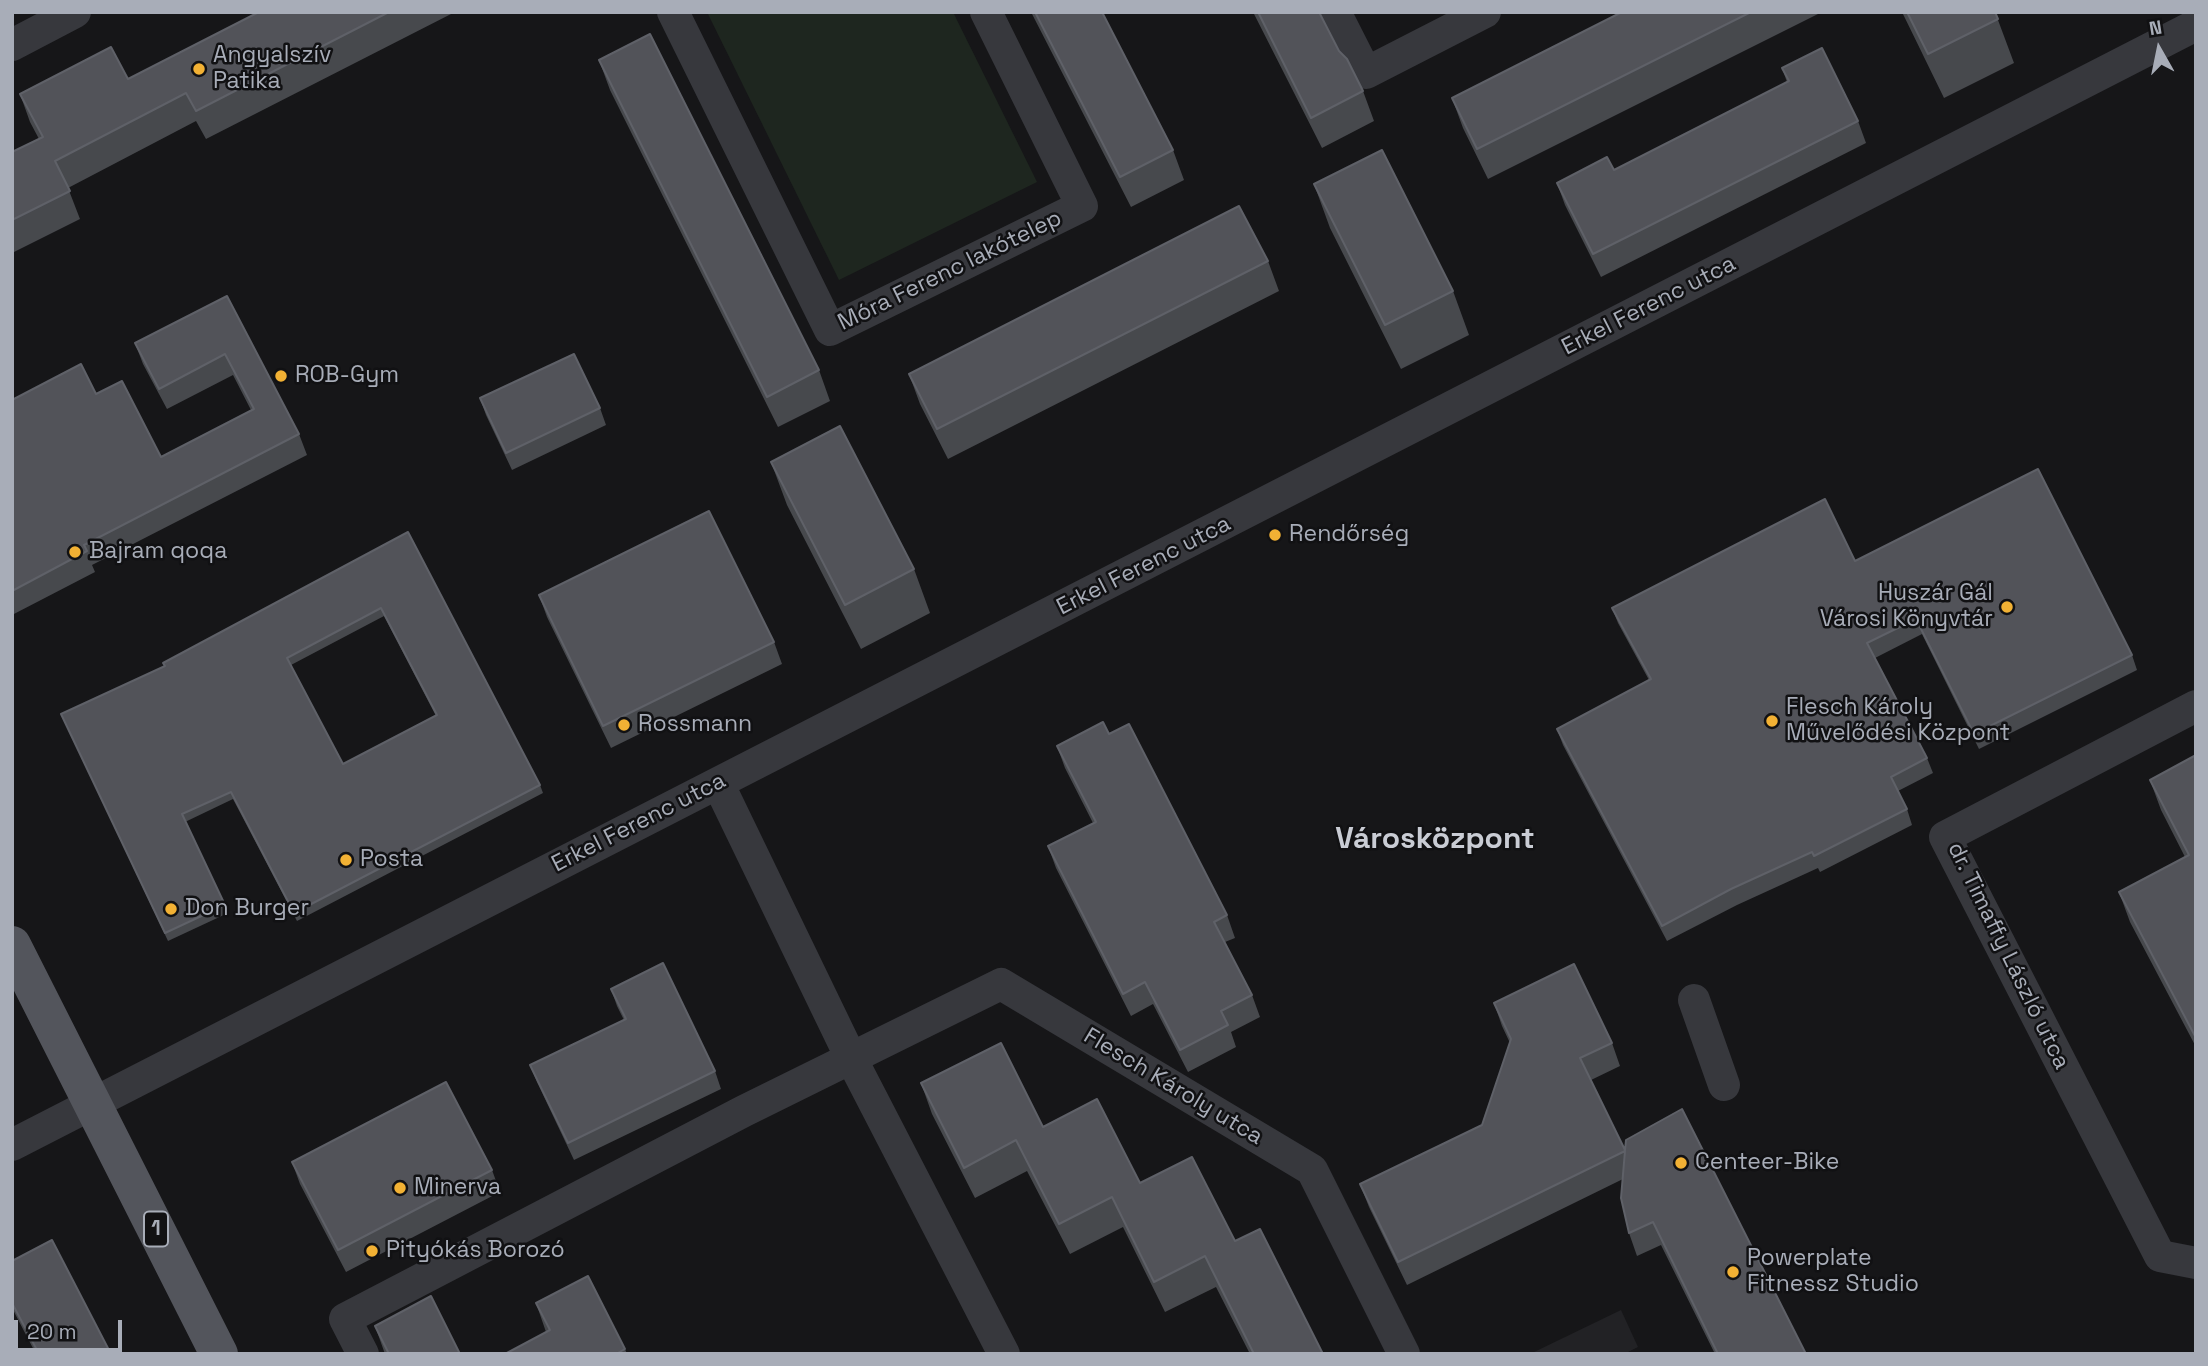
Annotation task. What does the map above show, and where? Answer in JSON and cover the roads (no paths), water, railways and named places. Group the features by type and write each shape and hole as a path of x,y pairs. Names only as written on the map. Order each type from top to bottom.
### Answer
{"main road":[{"name":"1","path":"12,945 219,1354"}],"street":[{"path":"12,45 75,12"},
{"name":"Móra Ferenc lakótelep","path":"673,12 830,330 1082,206 986,12"},
{"path":"1335,12 1366,73 1485,12"},
{"name":"Erkel Ferenc utca","path":"12,1145 2196,25"},
{"name":"dr. Timaffy László utca","path":"2196,706 1945,837 2160,1255 2196,1263"},
{"path":"718,783 851,1058 1004,1354"},
{"name":"Flesch Károly utca","path":"851,1058 1001,984 1312,1170 1404,1354"},
{"path":"1694,1000 1724,1085"},
{"path":"363,1354 345,1319 851,1058"}],"place":[{"name":"Angyalszív Patika","path":"199,69"},
{"name":"ROB-Gym","path":"281,376"},
{"name":"Rendőrség","path":"1275,535"},
{"name":"Bajram qoqa","path":"75,552"},
{"name":"Huszár Gál Városi Könyvtár","path":"2007,607"},
{"name":"Flesch Károly Művelődési Központ","path":"1772,721"},
{"name":"Rossmann","path":"624,725"},
{"name":"Posta","path":"346,860"},
{"name":"Don Burger","path":"171,909"},
{"name":"Centeer-Bike","path":"1681,1163"},
{"name":"Minerva","path":"400,1188"},
{"name":"Pityókás Borozó","path":"372,1251"},
{"name":"Powerplate Fitnessz Studio","path":"1733,1272"}],"district":[{"name":"Városközpont","path":"1435,840"}]}
